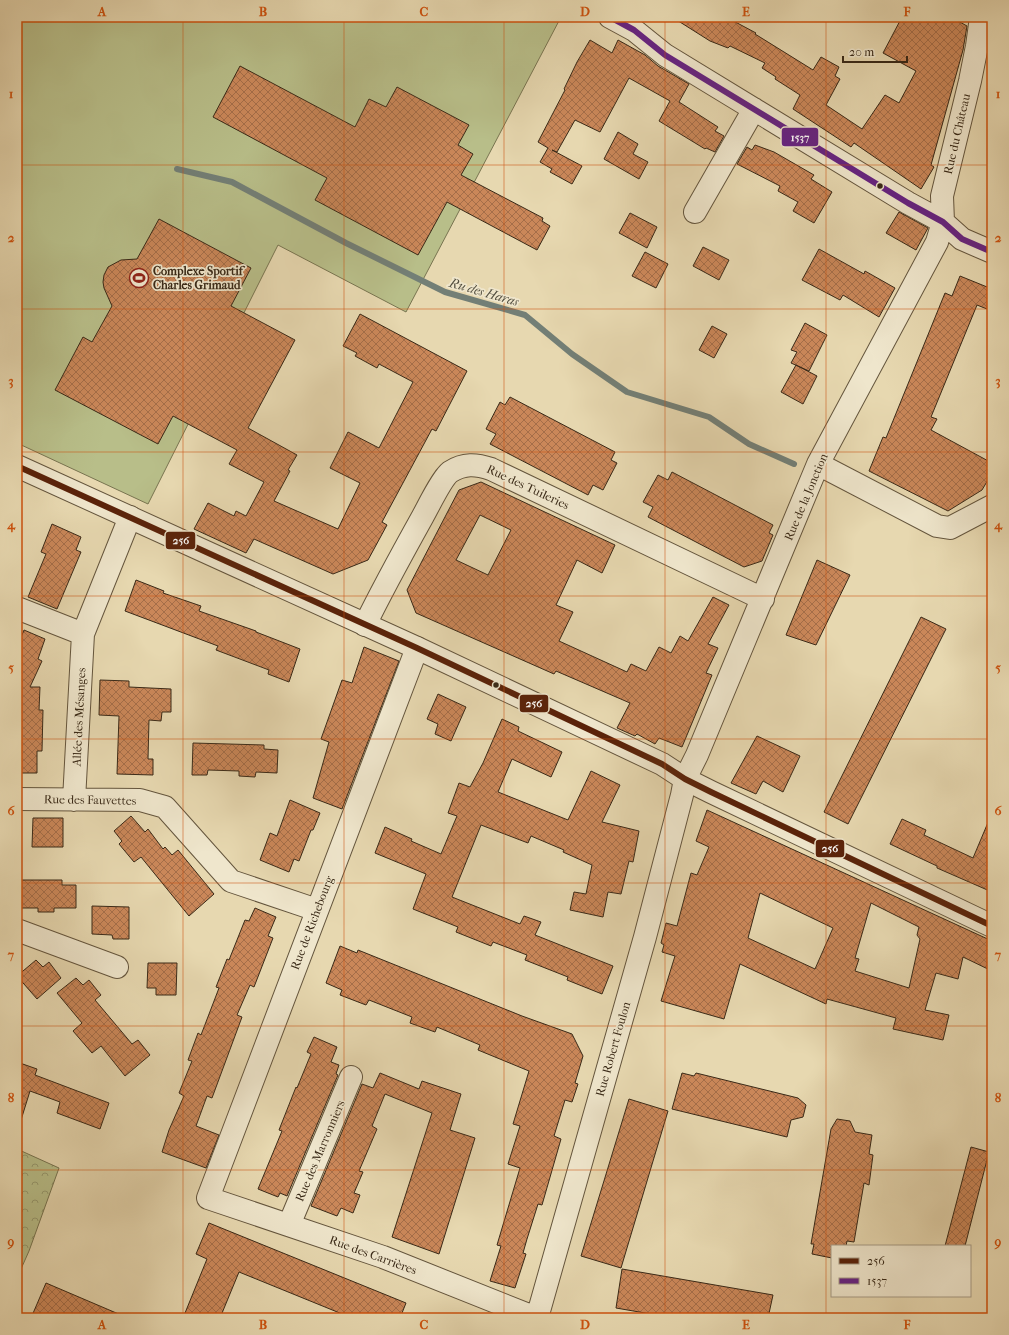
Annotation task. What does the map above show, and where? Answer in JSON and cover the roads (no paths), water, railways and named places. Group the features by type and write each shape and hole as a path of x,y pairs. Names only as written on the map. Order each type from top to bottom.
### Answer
{"street":[{"path":"610,17 637,24 665,55 908,203 943,222 962,239 992,252"},
{"name":"Rue du Château","path":"943,222 942,196 984,48 981,17"},
{"path":"695,212 754,109"},
{"name":"Rue de la Jonction","path":"685,779 697,756 818,464 937,242 943,222"},
{"path":"818,464 937,526 950,528 992,506"},
{"name":"Rue des Tuileries","path":"366,625 375,605 434,495 449,473 464,465 478,465 491,469 763,599"},
{"path":"17,466 417,648 662,764 685,779 992,926"},
{"name":"Allée des Mésanges","path":"74,800 83,634 130,518"},
{"path":"17,608 83,634"},
{"name":"Rue de Richebourg","path":"208,1198 417,648"},
{"name":"Rue Robert Foulon","path":"536,1318 645,937 685,779"},
{"name":"Rue des Fauvettes","path":"17,799 140,800 165,807 232,881 317,910"},
{"path":"17,930 117,967"},
{"name":"Rue des Marronniers","path":"289,1225 351,1077"},
{"name":"Rue des Carrières","path":"208,1198 382,1257 536,1318"}],"waterway":[{"name":"Ru des Haras","path":"177,169 232,182 346,243 445,292 525,315 572,354 627,392 709,417 749,444 794,464"}],"place":[{"name":"Complexe Sportif Charles Grimaud","path":"139,278"}]}
